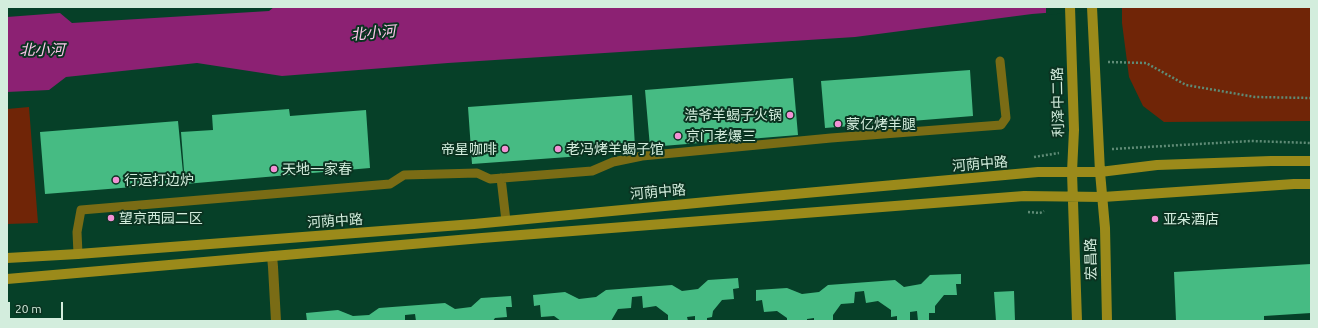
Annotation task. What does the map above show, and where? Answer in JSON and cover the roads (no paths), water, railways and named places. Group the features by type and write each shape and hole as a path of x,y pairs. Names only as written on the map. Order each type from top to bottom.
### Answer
{"street":[{"name":"利泽中二路","path":"1070,7 1074,130 1072,197"},
{"path":"1092,7 1100,172"},
{"name":"河荫中路","path":"7,258 78,254 506,221 1038,172 1100,172 1157,165 1311,161"},
{"name":"宏昌路","path":"1100,172 1105,228 1107,321"},
{"name":"河荫中路","path":"7,279 482,238 1024,196 1103,197 1311,184"},
{"name":"宏昌路","path":"1072,197 1077,321"},
{"path":"272,256 274,267 276,321"}],"lane":[{"path":"78,254 77,232 81,210 390,184 404,175 477,173 490,179 592,171 613,162 642,156 831,138 1001,125 1006,118 1000,61"},
{"path":"501,178 506,221"}],"water":[{"name":"北小河","path":"274,7 1121,7 1032,14 855,37 448,63 282,76 197,63 66,77 49,90 7,92 7,17 60,13 72,23 269,11"}],"place":[{"name":"浩爷羊蝎子火锅","path":"790,115"},
{"name":"蒙亿烤羊腿","path":"838,124"},
{"name":"京门老爆三","path":"678,136"},
{"name":"帝星咖啡","path":"505,149"},
{"name":"老冯烤羊蝎子馆","path":"558,149"},
{"name":"天地一家春","path":"274,169"},
{"name":"行运打边炉","path":"116,180"},
{"name":"望京西园二区","path":"111,218"},
{"name":"亚朵酒店","path":"1155,219"}]}
